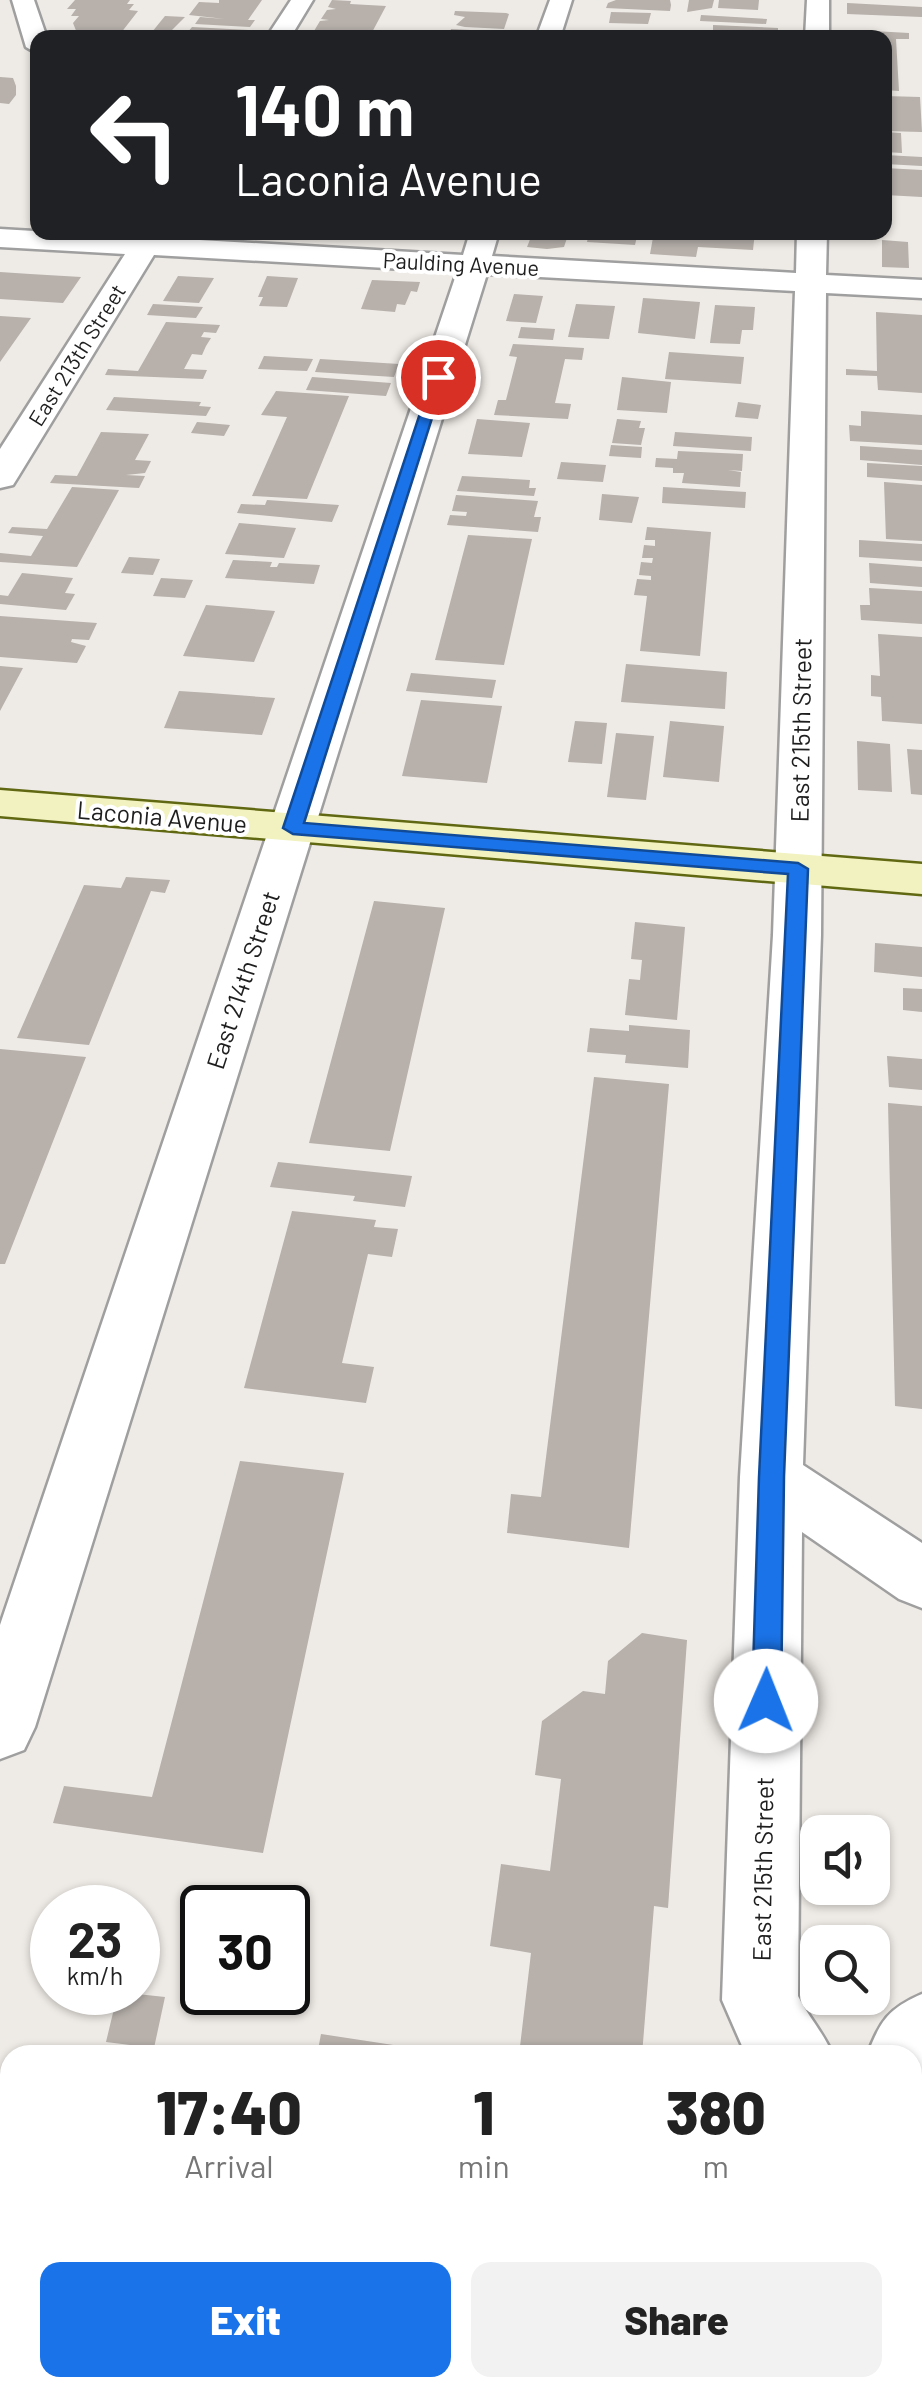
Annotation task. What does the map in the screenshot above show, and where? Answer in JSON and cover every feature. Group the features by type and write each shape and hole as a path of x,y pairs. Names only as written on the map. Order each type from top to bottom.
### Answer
{"street":[{"path":"283,30 302,0"},
{"path":"551,30 560,0"},
{"path":"817,30 818,0"},
{"path":"0,18 25,7"},
{"name":"Paulding Avenue","path":"0,238 30,238"},
{"name":"Paulding Avenue","path":"149,240 480,248 813,283 922,289"},
{"name":"East 213th Street","path":"0,477 149,240"},
{"name":"East 215th Street","path":"782,2045 760,2000 772,1477 798,869 812,240"},
{"name":"East 214th Street","path":"0,1727 480,248"},
{"name":"Laconia Avenue","path":"0,803 922,880"},
{"path":"772,1477 922,1579"}],"building":[{"path":"75,0 130,0 127,4 134,4 129,10 138,11 123,30 76,30 73,23 79,16 71,16 76,9 67,9"},
{"path":"262,0 248,20 255,20 250,27 195,24 200,17 225,19 189,15 199,2"},
{"path":"332,0 386,6 373,30 315,30 320,21 329,20 321,19 327,10 336,9 328,7"},
{"path":"616,0 670,0 671,5 670,11 606,8"},
{"path":"689,0 714,0 712,8 687,12"},
{"path":"719,0 759,0 758,10 718,8"},
{"path":"847,3 922,7 922,17 847,14"},
{"path":"455,11 509,14 504,29 465,27 456,25 465,17 454,15"},
{"path":"611,12 651,13 648,24 609,23"},
{"path":"701,15 767,19 766,24 700,21"},
{"path":"165,16 185,17 172,30 154,30"},
{"path":"713,25 778,28 778,30 713,30"},
{"path":"192,27 249,30 190,30"},
{"path":"892,32 909,33 909,39 896,39 899,91 892,90"},
{"path":"0,77 13,78 16,86 16,95 9,104 0,103"},
{"path":"892,96 920,97 922,132 892,131"},
{"path":"892,132 901,133 902,153 892,152"},
{"path":"892,155 922,157 922,166 892,164"},
{"path":"892,168 922,170 922,197 892,195"},
{"path":"530,240 566,240 564,247 527,247"},
{"path":"587,240 636,240 635,245"},
{"path":"653,240 754,240 753,250 698,247 696,257 650,254"},
{"path":"882,240 908,242 909,268 882,267"},
{"path":"0,272 81,277 63,303 0,299"},
{"path":"178,276 214,278 199,303 163,301"},
{"path":"267,276 298,278 287,307 259,306 263,297 258,297"},
{"path":"372,280 420,282 417,292 411,291 405,305 397,304 395,312 361,309"},
{"path":"514,294 543,296 536,323 506,321"},
{"path":"643,298 700,302 695,339 638,333"},
{"path":"153,304 203,307 196,318 147,315"},
{"path":"576,304 615,306 609,339 568,337"},
{"path":"715,305 755,307 753,330 742,330 740,344 710,343"},
{"path":"876,312 922,315 922,393 878,390 877,376 846,375 846,369 877,371"},
{"path":"0,316 31,318 0,362"},
{"path":"166,322 220,325 216,333 204,332 201,337 211,338 202,355 192,354 184,369 207,370 203,379 105,375 108,369 138,371"},
{"path":"521,327 555,329 553,340 518,338"},
{"path":"513,344 584,348 582,360 565,359 555,403 571,404 568,419 494,415 498,400 506,400 517,357 509,356"},
{"path":"669,352 744,357 741,384 665,379"},
{"path":"264,356 313,359 307,371 258,369"},
{"path":"320,359 399,364 394,377 315,372"},
{"path":"312,377 391,383 386,396 306,390"},
{"path":"622,377 671,382 667,413 617,410"},
{"path":"276,391 349,396 307,499 252,496 287,417 261,415"},
{"path":"114,397 201,402 199,406 211,407 206,416 106,410"},
{"path":"738,402 761,405 758,419 735,417"},
{"path":"861,411 922,415 922,445 850,441 849,425 861,426"},
{"path":"477,419 530,423 522,457 468,454"},
{"path":"617,419 641,421 639,428 645,428 641,445 612,443"},
{"path":"197,422 230,425 224,436 191,433"},
{"path":"101,432 149,434 135,460 151,461 145,473 126,475 145,476 139,488 50,483 55,475 77,476"},
{"path":"675,432 752,437 751,451 673,446"},
{"path":"611,445 642,447 641,458 609,456"},
{"path":"860,446 922,450 922,465 860,460"},
{"path":"678,451 743,454 742,471 728,470 741,472 740,487 682,483 684,473 655,467 656,458 677,459"},
{"path":"561,462 606,465 603,482 557,479"},
{"path":"867,463 922,466 922,481 867,477"},
{"path":"462,476 530,480 529,488 536,488 534,496 457,491"},
{"path":"884,482 922,485 922,541 886,539"},
{"path":"72,487 119,490 77,567 0,562 0,553 31,556 43,536 8,533 12,527 47,529"},
{"path":"663,487 746,492 745,508 662,503"},
{"path":"602,494 639,497 632,523 599,520"},
{"path":"456,495 538,501 534,517 541,517 538,532 447,525 450,515 466,516 467,512 452,511"},
{"path":"267,500 339,505 332,522 237,513 241,504 265,505"},
{"path":"239,523 296,528 284,558 225,554"},
{"path":"647,527 711,532 700,656 640,651 647,596 634,595 637,579 651,580 651,576 639,575 641,562 652,563 653,558 642,558 644,545 655,546 655,540 645,540"},
{"path":"468,535 532,539 504,665 435,660"},
{"path":"859,540 922,544 922,561 859,557"},
{"path":"129,557 160,559 153,575 121,573"},
{"path":"233,560 272,562 270,567 279,563 320,565 314,584 225,578"},
{"path":"869,563 922,567 922,587 870,583"},
{"path":"22,573 73,578 65,593 75,594 66,610 0,604 0,595 8,596"},
{"path":"161,578 193,580 185,598 153,596"},
{"path":"869,588 922,591 922,624 861,620 860,605 870,605"},
{"path":"206,605 275,611 254,662 183,656"},
{"path":"0,616 97,623 89,640 72,639 71,642 86,646 77,663 0,657"},
{"path":"878,634 922,637 922,724 882,721 881,697 871,696 871,675 880,676"},
{"path":"626,664 727,672 725,709 621,702"},
{"path":"0,666 23,668 0,711"},
{"path":"411,673 496,680 492,698 406,691"},
{"path":"179,691 275,698 262,735 164,728"},
{"path":"421,700 502,706 487,783 402,776"},
{"path":"575,721 607,723 602,764 568,762"},
{"path":"670,721 724,726 719,782 663,777"},
{"path":"616,733 654,736 646,800 607,797"},
{"path":"857,741 890,744 892,792 858,790"},
{"path":"907,749 922,750 922,795 911,794"},
{"path":"126,877 170,880 165,893 151,891 89,1045 17,1038 84,885 121,888"},
{"path":"374,901 445,908 390,1151 309,1143"},
{"path":"635,922 685,927 677,1020 625,1015 629,979 640,980 642,960 631,959"},
{"path":"875,943 922,947 922,977 874,972"},
{"path":"903,988 922,989 922,1012 903,1010"},
{"path":"629,1025 690,1030 688,1068 625,1063 626,1055 587,1052 590,1028 629,1031"},
{"path":"0,1049 86,1057 5,1264 0,1264"},
{"path":"887,1056 922,1059 922,1090 889,1087"},
{"path":"594,1077 669,1084 629,1548 507,1533 511,1494 541,1497"},
{"path":"888,1103 922,1106 922,1409 895,1406"},
{"path":"278,1162 412,1176 405,1207 353,1201 355,1196 270,1187"},
{"path":"292,1211 376,1220 374,1227 398,1229 392,1257 368,1254 342,1363 374,1367 366,1403 244,1388"},
{"path":"240,1461 344,1473 263,1853 53,1823 64,1786 152,1797"},
{"path":"642,1633 687,1640 668,1908 654,1906 643,2045 520,2045 531,1953 490,1946 501,1864 550,1871 561,1779 535,1775 542,1721 583,1691 605,1694 608,1661"},
{"path":"160,1996 165,1997 155,2045 106,2042 112,2015 160,2015"},
{"path":"321,2034 393,2045 319,2045"}],"route":[{"path":"438,377 293,828 798,869 766,1701"}]}
